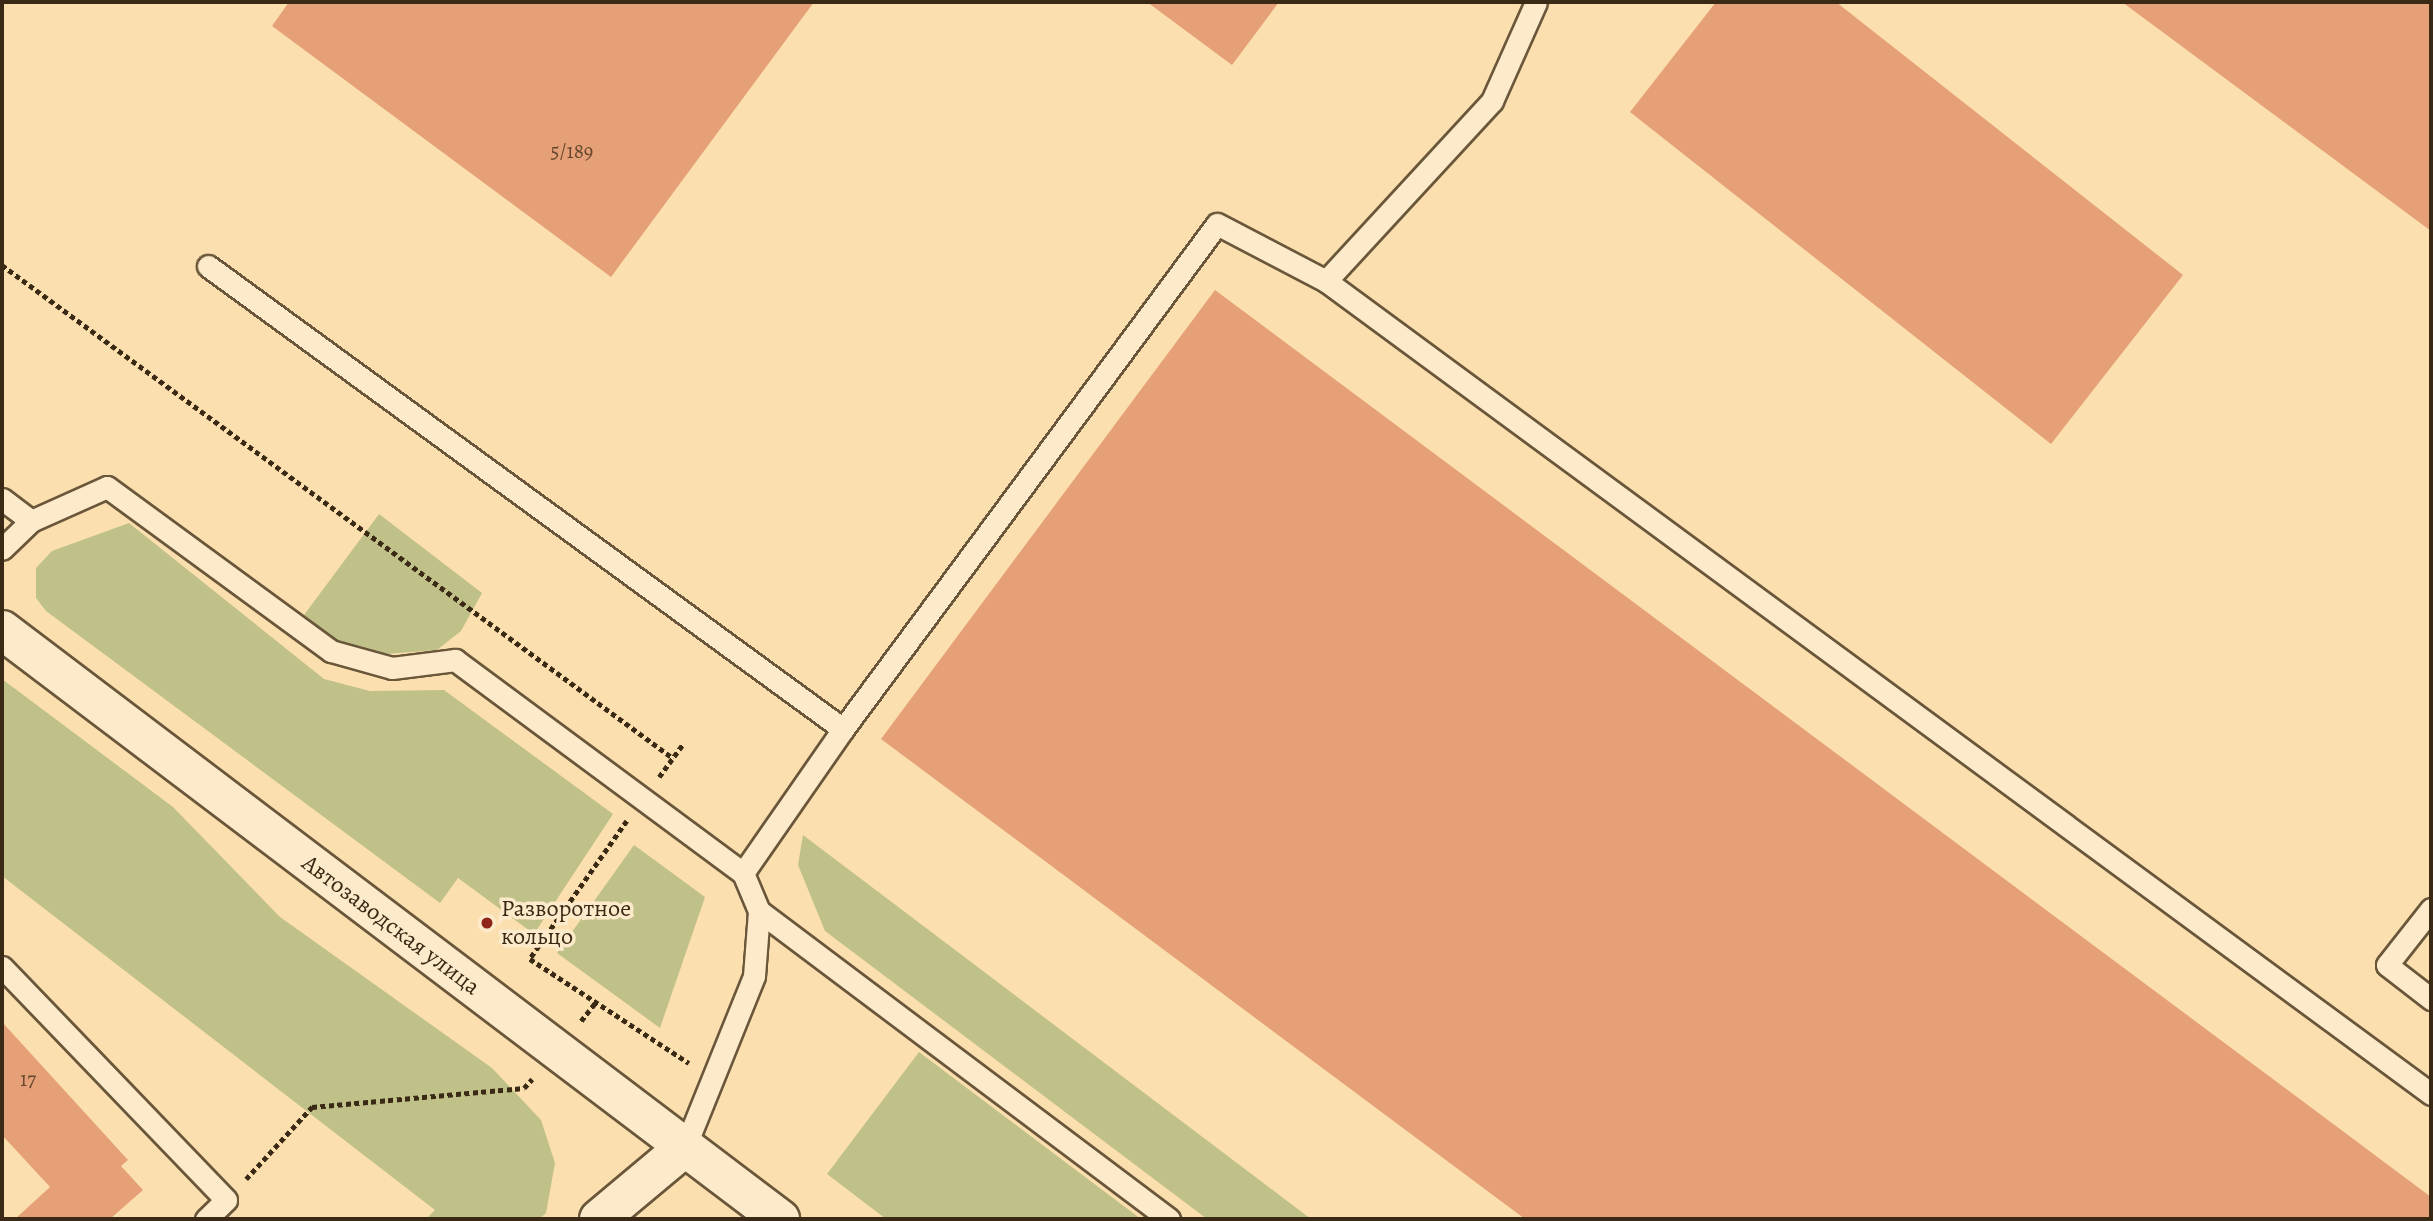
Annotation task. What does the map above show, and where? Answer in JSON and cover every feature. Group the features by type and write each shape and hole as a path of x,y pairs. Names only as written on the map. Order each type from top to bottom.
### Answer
{"main road":[{"name":"Автозаводская улица","path":"2,630 780,1219"},
{"path":"599,1219 685,1147"}],"lane":[{"path":"1326,281 1492,101 1536,2"},
{"path":"743,873 843,729 1217,224 1326,281 2431,1094"},
{"path":"208,266 843,729"},
{"path":"2,549 31,521 107,487 331,651 392,668 455,660 640,802 743,873 759,911 754,976 685,1147"},
{"path":"2,499 31,521"},
{"path":"2431,909 2387,965 2431,999"},
{"path":"759,911 1169,1219"},
{"path":"2,967 226,1200 206,1219"}],"path":[{"path":"2,265 673,758"},
{"path":"683,744 530,959 713,1078"},
{"path":"226,1200 312,1107 524,1088"}],"green space":[{"path":"379,514 482,593 461,631 437,650 373,655 337,641 304,615"},
{"path":"129,523 324,679 370,691 444,690 613,814 534,934 458,878 440,903 46,611 36,598 36,568 52,551"},
{"path":"2,679 173,807 280,917 492,1068 541,1120 555,1163 546,1213 539,1219 426,1219 435,1210 2,876"},
{"path":"803,835 1311,1219 1207,1219 825,931 798,865"},
{"path":"634,845 705,897 660,1028 557,953"},
{"path":"919,1052 1141,1219 886,1219 827,1174"}],"building":[{"path":"289,2 814,2 611,277 272,26"},
{"path":"1147,2 1279,2 1232,65"},
{"path":"1716,2 1836,2 2183,275 2051,444 1630,112"},
{"path":"2122,2 2431,2 2431,231"},
{"path":"1215,290 2431,1197 2431,1219 1525,1219 881,739"},
{"path":"2,1022 128,1160 121,1166 143,1190 110,1219 15,1219 50,1187 2,1135"}],"place":[{"name":"Разворотное кольцо","path":"487,923"}]}
